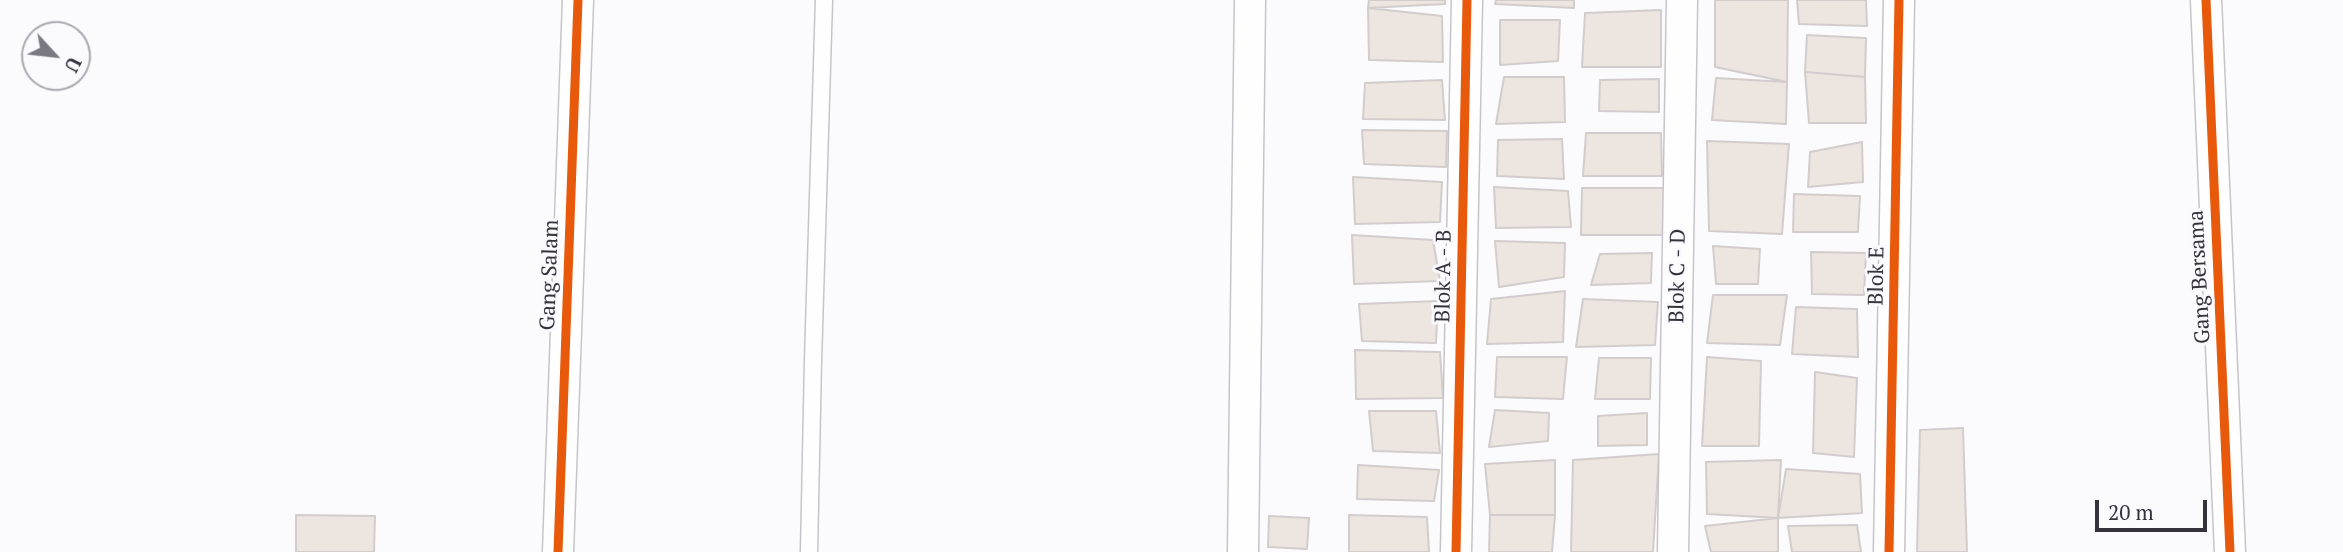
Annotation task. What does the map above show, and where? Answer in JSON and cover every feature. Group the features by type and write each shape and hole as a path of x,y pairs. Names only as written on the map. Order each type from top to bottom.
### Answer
{"street":[{"name":"Gang Salam","path":"558,552 578,0"},
{"path":"1242,552 1250,0"},
{"name":"Blok A - B","path":"1456,552 1466,0"},
{"name":"Blok C - D","path":"1673,552 1682,0"},
{"name":"Blok E","path":"1889,552 1899,0"},
{"name":"Gang Bersama","path":"2206,0 2230,552"}],"lane":[{"path":"809,552 824,0"}],"building":[{"path":"1369,0 1445,0 1445,4 1368,8"},
{"path":"1496,0 1574,0 1574,8 1495,4"},
{"path":"1715,0 1788,0 1787,82 1715,67"},
{"path":"1797,0 1866,0 1867,26 1799,24"},
{"path":"1368,8 1442,16 1443,62 1369,60"},
{"path":"1661,10 1661,67 1582,67 1585,13"},
{"path":"1500,20 1560,20 1558,61 1500,65"},
{"path":"1807,35 1866,38 1865,77 1805,72"},
{"path":"1805,72 1865,77 1866,123 1809,123"},
{"path":"1504,77 1564,77 1565,122 1496,124"},
{"path":"1716,78 1787,82 1786,124 1712,120"},
{"path":"1659,79 1659,112 1599,111 1600,80"},
{"path":"1442,80 1445,120 1363,119 1365,83"},
{"path":"1362,130 1447,131 1446,167 1364,164"},
{"path":"1586,133 1661,133 1662,176 1583,176"},
{"path":"1562,139 1564,179 1497,176 1498,140"},
{"path":"1707,141 1789,144 1782,234 1709,231"},
{"path":"1862,142 1863,182 1808,187 1810,152"},
{"path":"1353,177 1442,182 1440,222 1355,224"},
{"path":"1494,187 1568,191 1571,227 1496,228"},
{"path":"1582,188 1668,188 1665,235 1581,235"},
{"path":"1794,194 1860,196 1858,232 1793,232"},
{"path":"1352,235 1433,240 1440,281 1354,284"},
{"path":"1495,241 1565,243 1564,277 1499,287"},
{"path":"1713,246 1760,249 1758,284 1716,284"},
{"path":"1811,252 1866,253 1864,295 1812,294"},
{"path":"1652,253 1651,283 1591,285 1600,254"},
{"path":"1565,291 1563,342 1487,344 1491,299"},
{"path":"1713,295 1787,295 1780,345 1707,343"},
{"path":"1583,299 1658,302 1655,345 1576,347"},
{"path":"1438,301 1436,343 1362,341 1359,304"},
{"path":"1796,307 1857,309 1858,357 1792,354"},
{"path":"1355,350 1440,352 1443,398 1356,399"},
{"path":"1497,357 1567,357 1563,399 1495,397"},
{"path":"1707,357 1761,361 1759,446 1702,446"},
{"path":"1599,358 1651,358 1650,399 1595,399"},
{"path":"1815,372 1857,378 1854,457 1813,453"},
{"path":"1495,410 1549,413 1548,441 1489,447"},
{"path":"1369,411 1436,411 1440,453 1373,451"},
{"path":"1647,413 1647,445 1598,446 1598,416"},
{"path":"1963,428 1967,552 1917,552 1920,430"},
{"path":"1659,454 1653,552 1571,552 1573,460"},
{"path":"1555,460 1555,515 1490,515 1485,464"},
{"path":"1781,460 1778,518 1707,514 1706,462"},
{"path":"1358,465 1439,470 1434,501 1357,499"},
{"path":"1786,469 1860,474 1862,513 1778,518"},
{"path":"296,515 375,516 374,552 296,552"},
{"path":"1349,515 1427,517 1429,552 1349,552"},
{"path":"1490,515 1555,515 1552,552 1489,552"},
{"path":"1269,516 1309,518 1307,549 1268,547"},
{"path":"1778,518 1778,552 1711,552 1705,526"},
{"path":"1857,525 1861,552 1792,552 1788,526"}],"cycle path":[{"path":"558,552 578,0"},
{"path":"1456,552 1467,0"},
{"path":"1889,552 1899,0"},
{"path":"2206,0 2230,552"}]}
